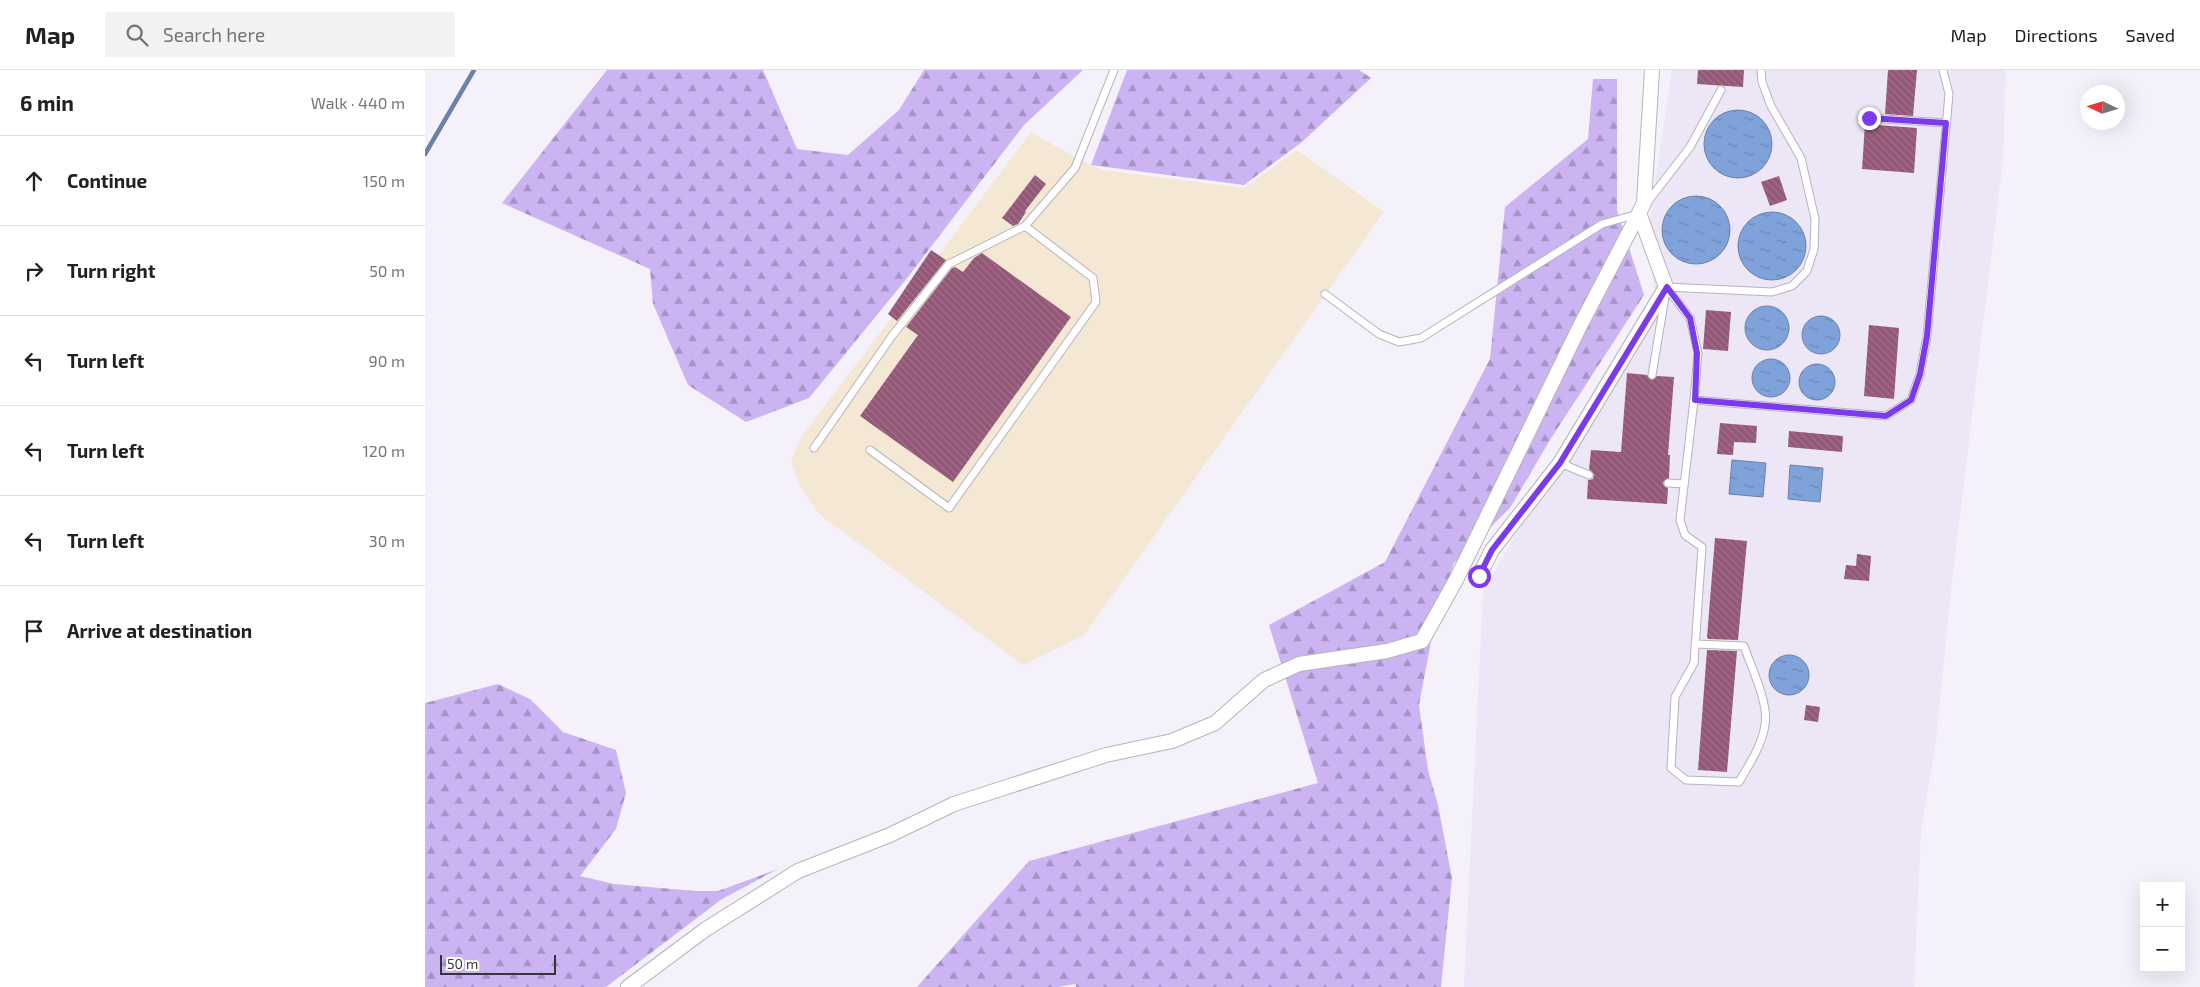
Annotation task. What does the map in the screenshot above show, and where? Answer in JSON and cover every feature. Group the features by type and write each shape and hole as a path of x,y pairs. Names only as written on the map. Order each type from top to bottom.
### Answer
{"street":[{"path":"627,987 706,929 798,871 890,835 954,804 1106,755 1172,742 1215,724 1264,680 1299,664 1387,651 1421,641 1457,578 1580,326 1644,203 1651,70"},
{"path":"1479,576 1492,550 1560,463 1667,287 1639,214"}],"lane":[{"path":"814,448 892,336 949,264 1025,226 1075,168 1114,70"},
{"path":"1667,287 1772,292 1792,286 1807,272 1814,249 1815,219 1801,158 1771,106 1761,82 1761,70"},
{"path":"1695,400 1886,416 1911,400 1920,374 1927,336 1949,94 1943,70"},
{"path":"1325,294 1379,334 1399,342 1421,338 1602,224 1639,214 1689,147 1721,90"},
{"path":"1869,118 1946,123"},
{"path":"870,450 949,508 1096,302 1093,278 1025,226"},
{"path":"1653,375 1667,287"},
{"path":"1667,287 1690,318 1697,353 1695,400 1680,520 1685,535 1702,547 1695,644 1694,663 1675,697 1671,768 1686,780 1739,782 1751,762 1765,725 1764,705 1744,646 1695,644"},
{"path":"1560,463 1589,475"},
{"path":"1668,483 1684,484"}],"shaded area":[{"path":"1672,70 2006,70 2003,159 1953,573 1935,749 1921,830 1914,987 1464,987 1483,592 1654,293 1649,224"},
{"path":"1031,132 1078,159 1102,170 1244,188 1297,150 1384,212 1084,635 1023,665 820,515 800,487 791,461 801,438"}],"green space":[{"path":"607,70 763,70 797,149 848,155 899,110 924,70 1083,70 1024,125 908,277 809,398 746,422 688,385 653,304 650,269 502,203"},
{"path":"1127,70 1359,70 1371,78 1302,142 1244,185 1091,165"},
{"path":"1593,79 1617,79 1617,210 1644,295 1550,440 1510,508 1454,563 1434,626 1419,705 1428,770 1438,805 1452,878 1441,987 1076,987 1075,984 1058,987 917,987 1029,861 1318,783 1269,625 1385,562 1490,359 1505,207 1588,139"},
{"path":"498,684 530,699 563,732 616,750 626,793 616,829 580,876 614,884 695,891 718,891 778,869 722,899 606,987 425,987 425,703"}],"water":[{"path":"1738,110 1751,113 1762,120 1769,131 1772,144 1769,157 1762,168 1751,175 1738,178 1725,175 1714,168 1707,157 1704,144 1707,131 1714,120 1725,113"},
{"path":"1689,196 1703,196 1715,201 1725,211 1730,223 1730,237 1725,249 1715,259 1703,264 1689,264 1677,259 1667,249 1662,237 1662,223 1667,211 1677,201"},
{"path":"1772,212 1785,215 1796,222 1803,233 1806,246 1803,259 1796,270 1785,277 1772,280 1759,277 1748,270 1741,259 1738,246 1741,233 1748,222 1759,215"},
{"path":"1767,306 1779,310 1785,316 1789,328 1785,340 1779,346 1767,350 1755,346 1749,340 1745,328 1749,316 1755,310"},
{"path":"1821,316 1834,322 1840,335 1834,348 1821,354 1808,348 1802,335 1808,322"},
{"path":"1771,359 1785,364 1790,378 1785,392 1771,397 1757,392 1752,378 1757,364"},
{"path":"1817,364 1824,365 1830,369 1834,375 1834,389 1830,395 1824,399 1817,400 1810,399 1804,395 1800,389 1799,382 1800,375 1804,369 1810,365"},
{"path":"1732,460 1766,463 1763,497 1729,494"},
{"path":"1790,465 1823,468 1820,502 1788,499"},
{"path":"1789,655 1803,661 1809,675 1803,689 1789,695 1775,689 1769,675 1775,661"}],"building":[{"path":"1698,70 1744,70 1743,87 1697,84"},
{"path":"1888,70 1917,70 1913,116 1885,114"},
{"path":"1865,124 1917,128 1914,173 1862,169"},
{"path":"1035,175 1046,184 1025,211 1018,224 1013,226 1002,218"},
{"path":"1779,176 1787,200 1770,206 1761,182"},
{"path":"931,250 946,260 897,321 888,314"},
{"path":"982,253 1071,317 953,482 860,416 918,335 906,327 952,268 955,267 963,272 974,258"},
{"path":"1706,310 1731,312 1728,351 1703,349"},
{"path":"1869,325 1899,328 1894,399 1864,396"},
{"path":"1627,373 1647,375 1652,380 1657,376 1674,377 1668,455 1670,455 1669,478 1663,482 1664,486 1668,488 1667,504 1587,499 1588,480 1593,479 1594,475 1589,469 1591,450 1621,452"},
{"path":"1720,423 1757,426 1756,443 1734,442 1733,455 1717,454"},
{"path":"1789,431 1843,436 1842,452 1788,447"},
{"path":"1715,538 1747,541 1738,640 1708,639 1707,637"},
{"path":"1857,554 1871,556 1869,581 1844,579 1846,565 1856,566"},
{"path":"1707,650 1737,651 1727,772 1698,770"},
{"path":"1806,705 1820,707 1818,722 1804,720"}],"waterway":[{"path":"425,154 474,70"}],"route":[{"path":"1479,576 1492,550 1560,463 1609,379 1667,287 1690,318 1697,353 1695,400 1886,416 1911,400 1920,374 1927,336 1946,123 1869,118"}]}
